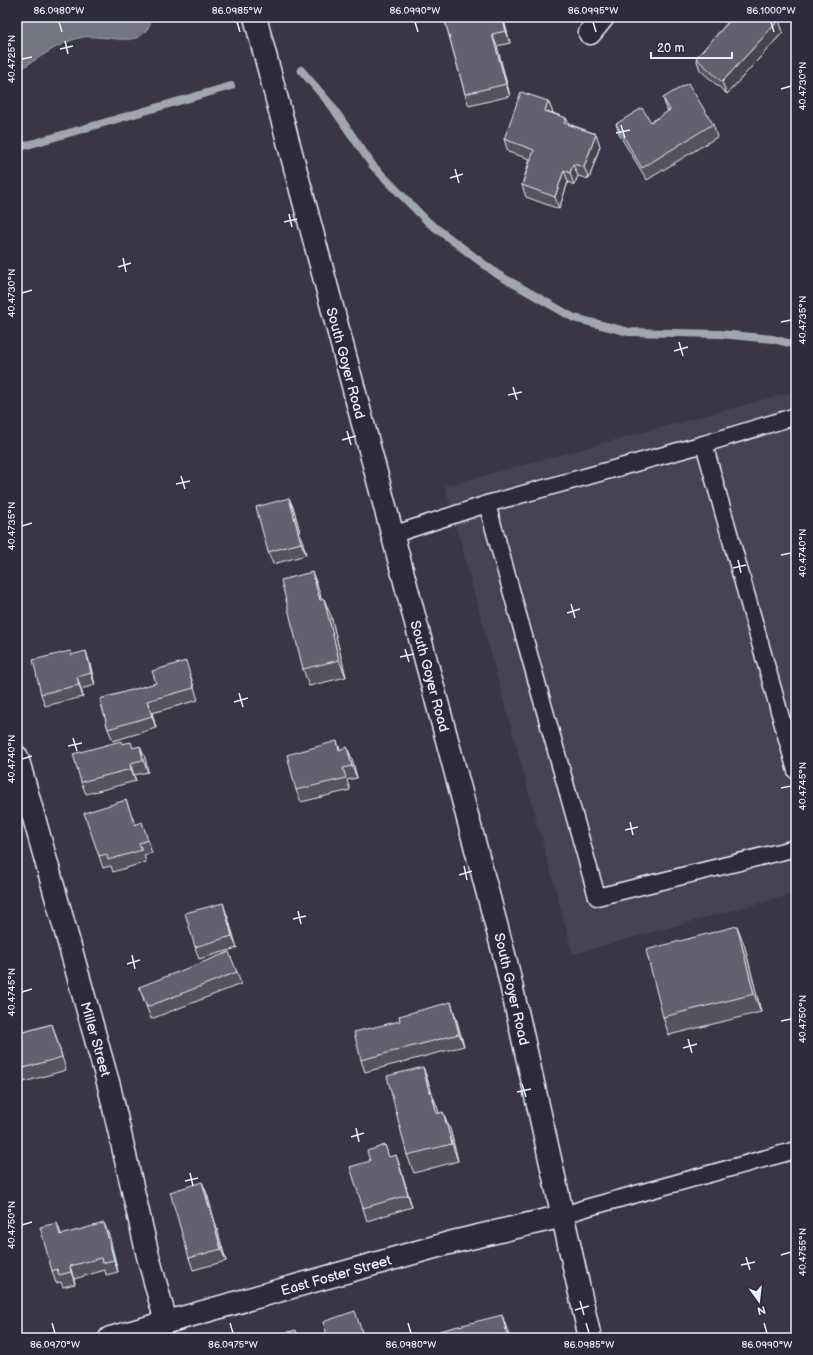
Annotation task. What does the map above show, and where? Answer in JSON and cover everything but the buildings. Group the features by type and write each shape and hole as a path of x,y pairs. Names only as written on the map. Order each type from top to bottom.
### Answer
{"street":[{"name":"South Goyer Road","path":"255,17 506,962 590,1338"},
{"name":"Miller Street","path":"17,757 109,1086 148,1256 166,1322"},
{"name":"East Foster Street","path":"110,1338 449,1243 563,1216"}],"lane":[{"path":"392,535 487,504 704,444 796,416"},
{"path":"704,444 796,771"},
{"path":"487,504 597,898 796,848"},
{"path":"563,1216 582,1209 796,1150"}],"shaded area":[{"path":"796,391 796,893 573,954 445,486"}],"water":[{"path":"17,17 152,17 147,29 136,38 124,39 83,37 74,39 57,47 17,71"}],"waterway":[{"path":"301,70 331,105 373,166 428,222 497,274 574,318 629,332 720,334 773,339 796,345"},
{"path":"17,148 231,86"}]}
